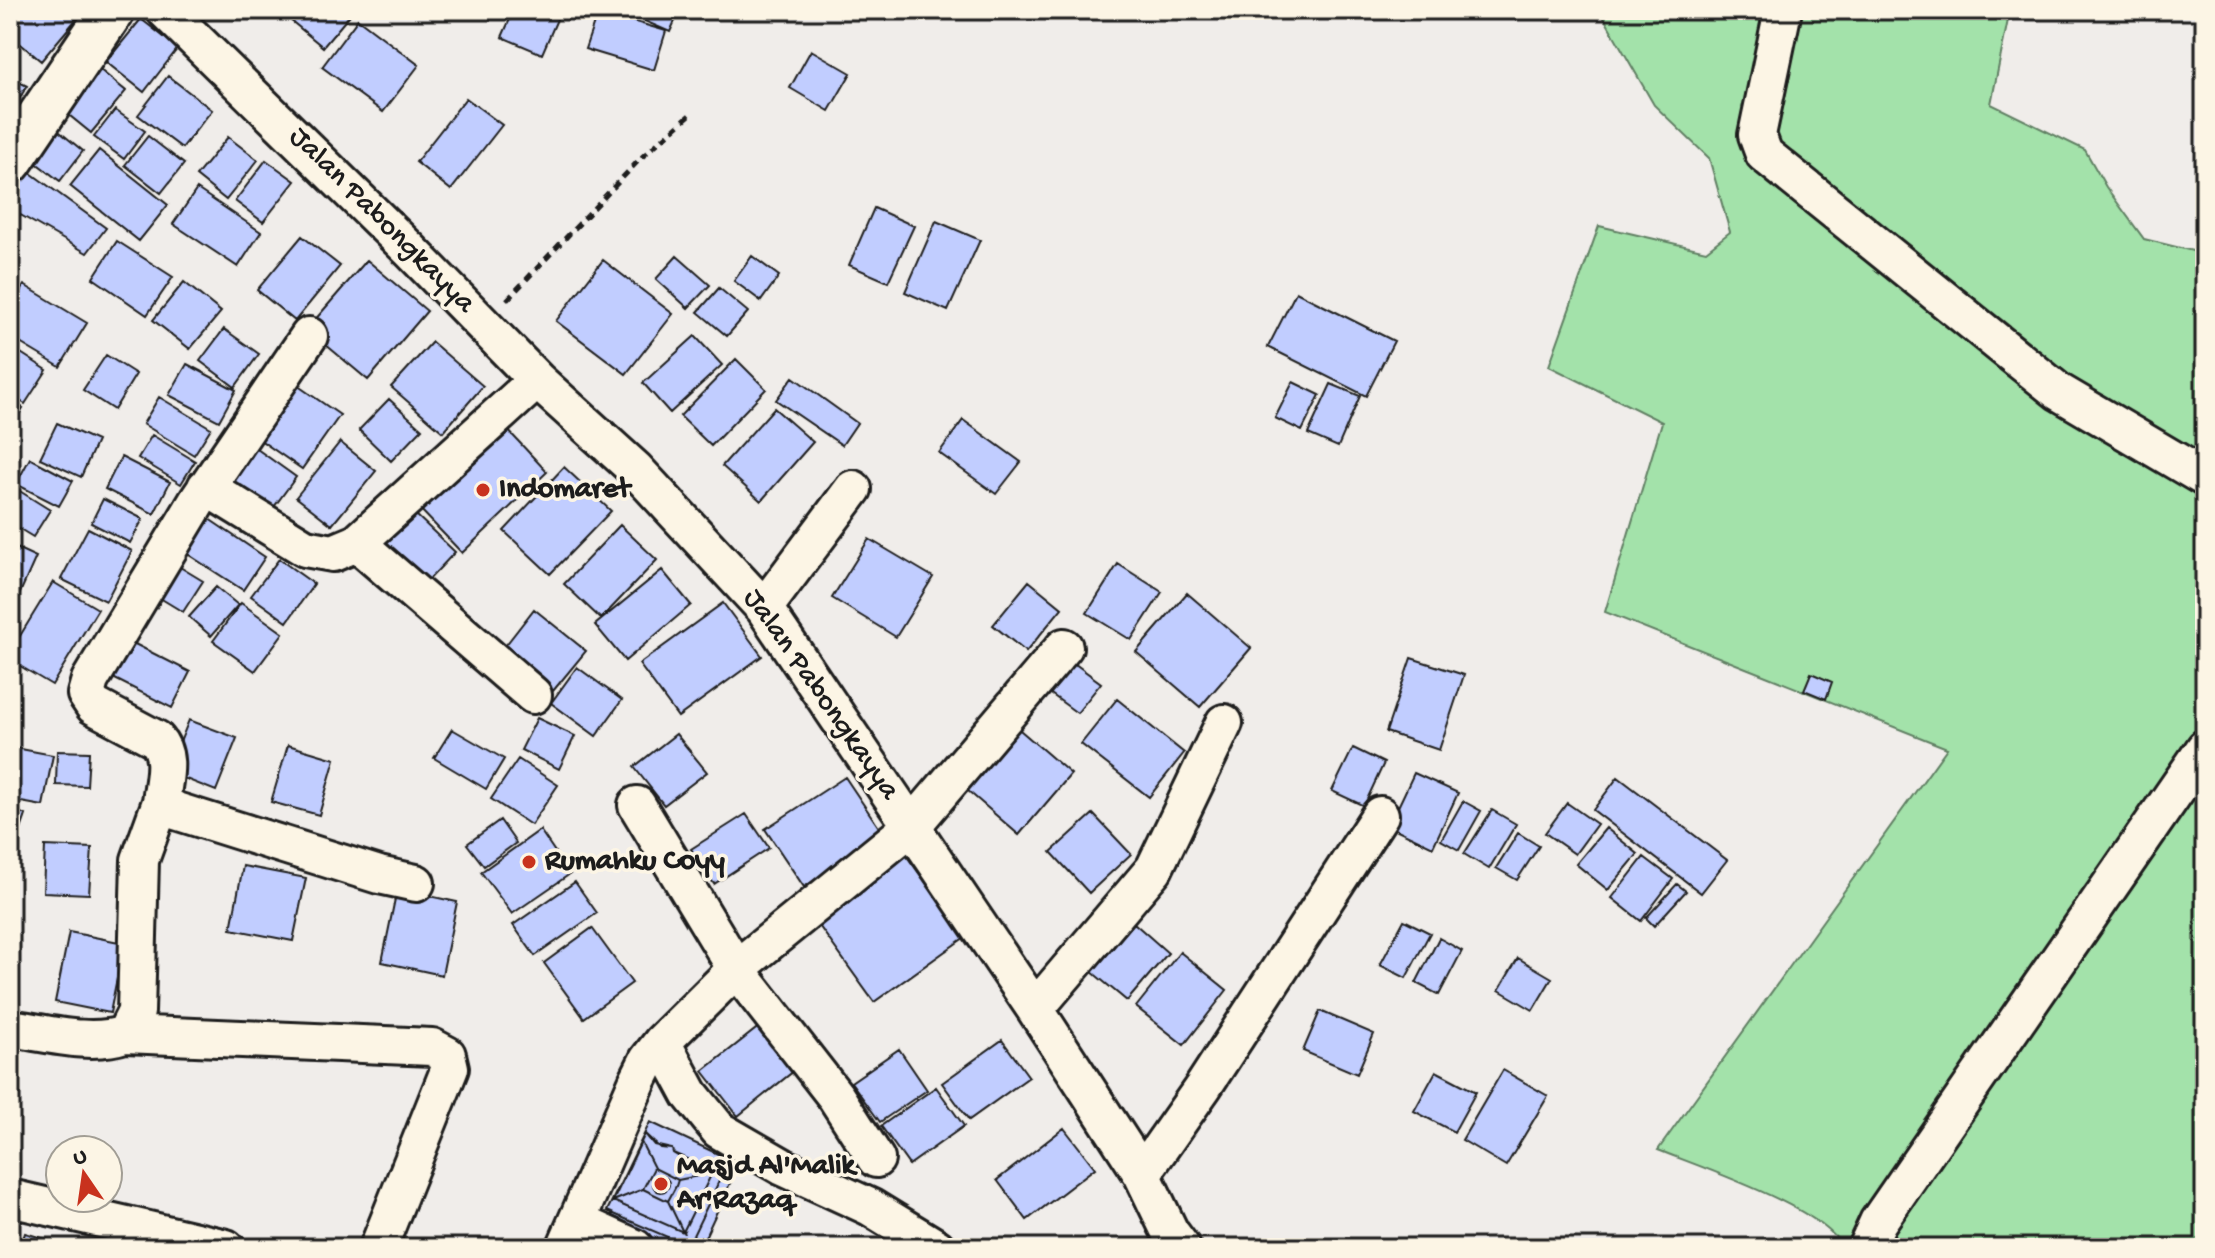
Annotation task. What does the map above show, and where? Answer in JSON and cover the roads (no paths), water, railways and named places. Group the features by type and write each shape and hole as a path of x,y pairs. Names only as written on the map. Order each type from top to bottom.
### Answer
{"main road":[{"path":"10,161 112,10"}],"street":[{"name":"Jalan Pabongkayya","path":"165,10 537,380 635,469 764,608 1035,1009 1142,1174 1171,1243"},
{"path":"1783,10 1757,135 1764,154 2059,392 2205,478"},
{"path":"125,1034 136,1012 140,860 161,802 166,760 164,747 156,739 94,706 86,694 90,680 206,487 309,336"},
{"path":"206,487 305,548 333,553 357,543 537,380"},
{"path":"764,608 853,489"},
{"path":"357,543 533,695"},
{"path":"635,1248 571,1235 648,1060 662,1042 736,969 912,826 1064,647"},
{"path":"1035,1009 1154,869 1224,723"},
{"path":"1866,1248 1878,1222 2205,748"},
{"path":"161,802 176,811 379,875 416,883"},
{"path":"637,805 736,969 836,1097 876,1159"},
{"path":"1142,1174 1203,1087 1380,815"},
{"path":"10,1028 86,1038 112,1038 125,1034 432,1047 447,1055 450,1068 378,1248"},
{"path":"662,1042 690,1094 719,1130 783,1167 870,1207 937,1248"},
{"path":"10,1198 226,1248"}],"place":[{"name":"Indomaret","path":"483,490"},
{"name":"Rumahku Coyy","path":"529,862"},
{"name":"Masjd Al'Malik Ar'Razaq","path":"661,1184"}]}
